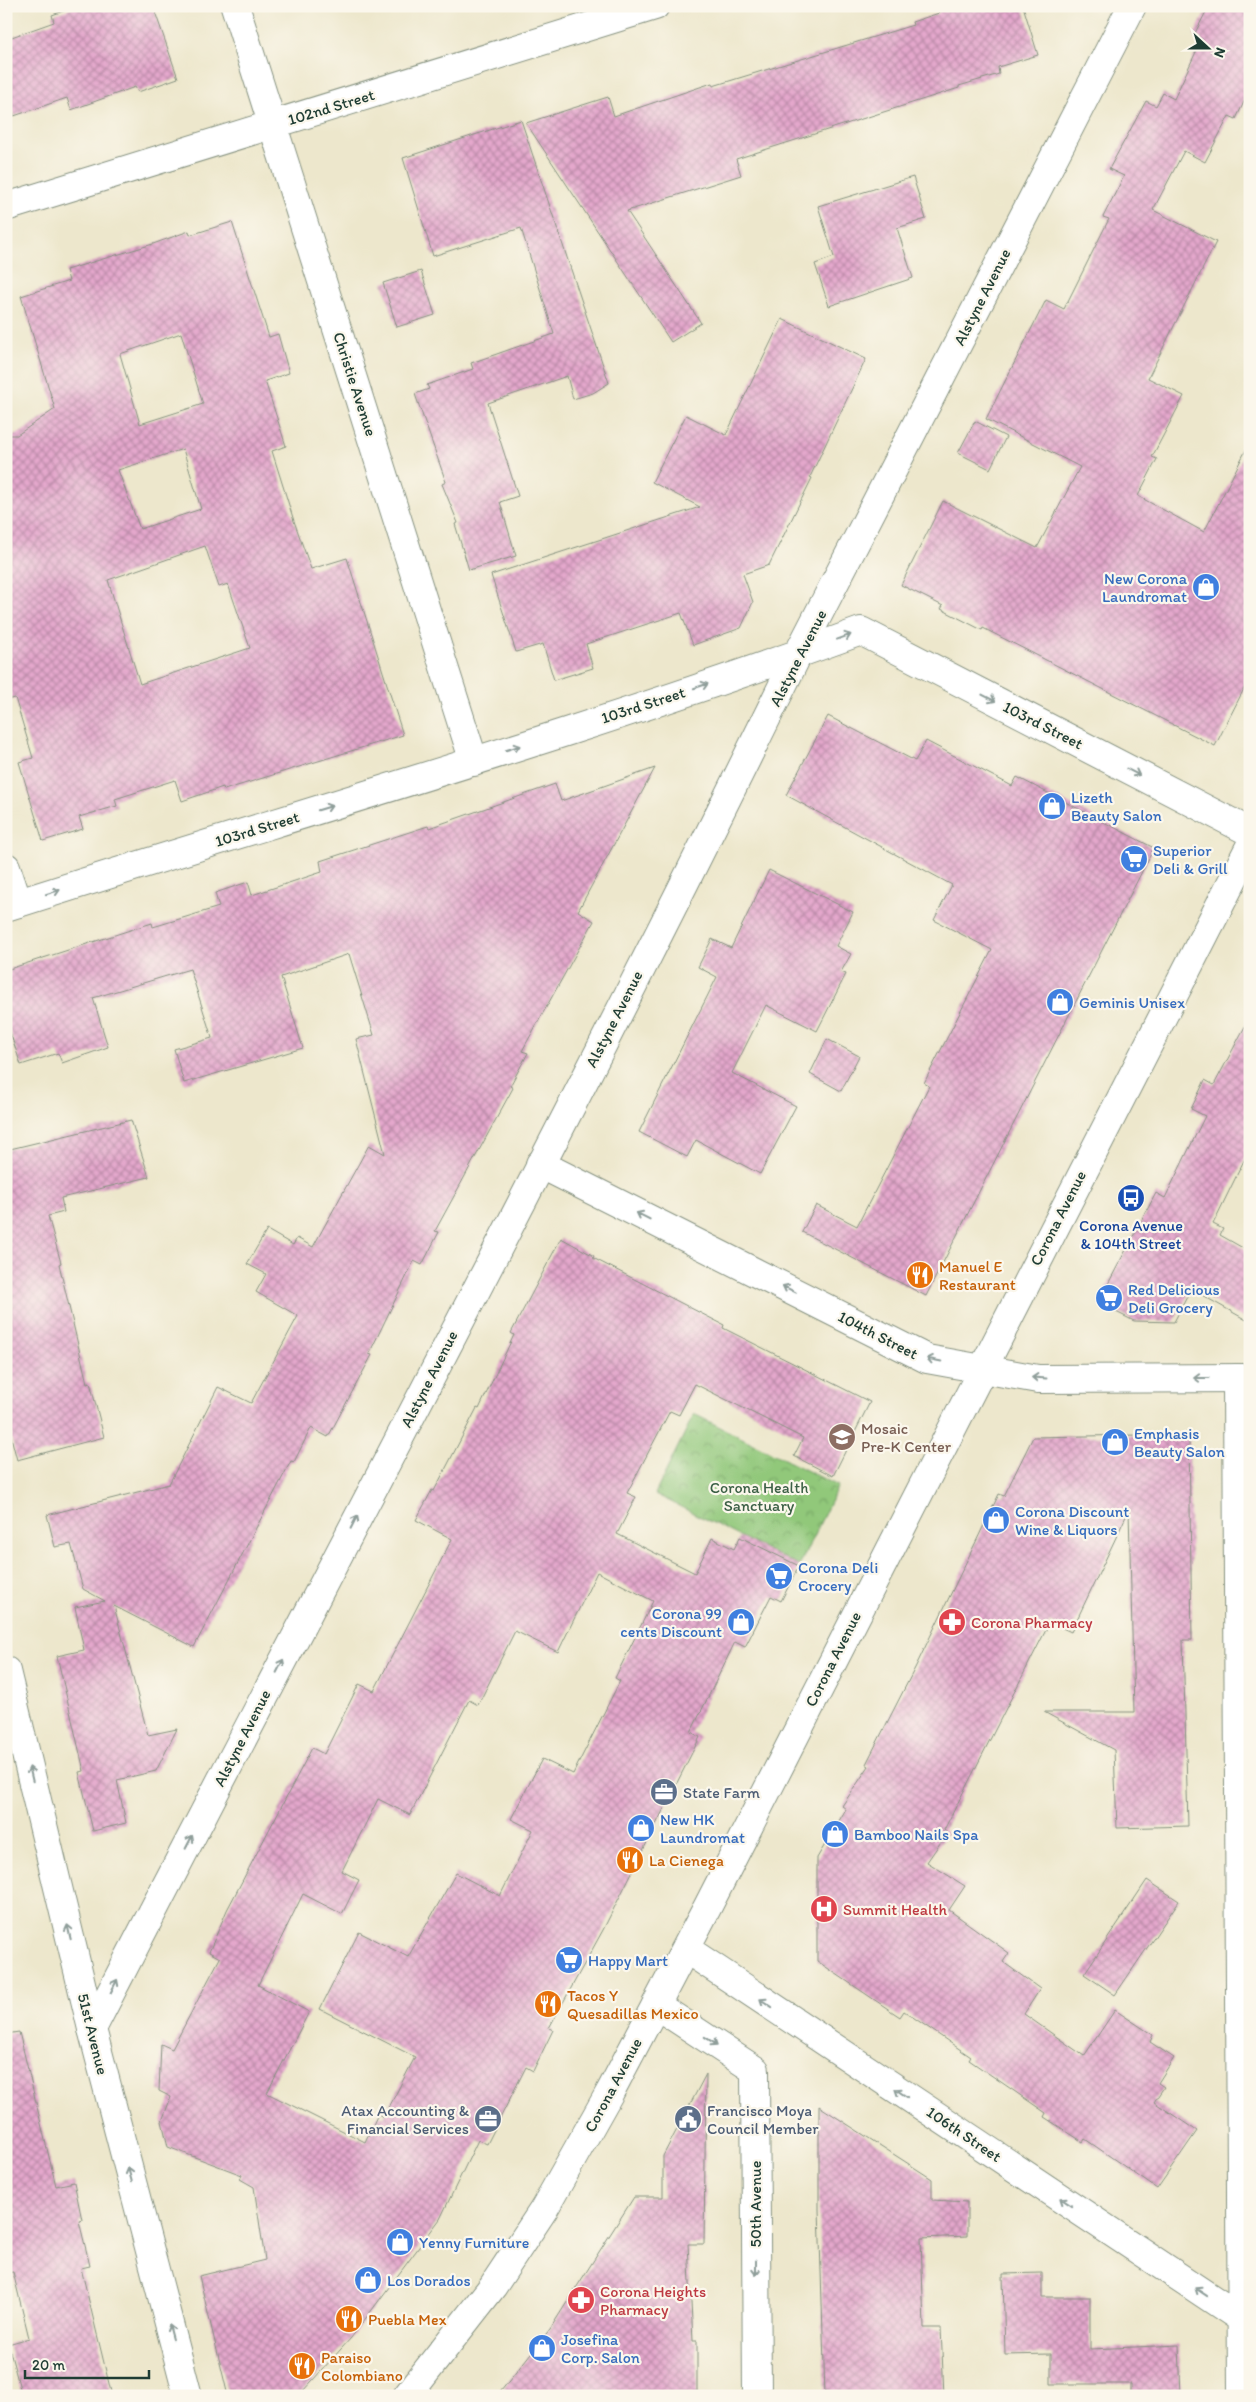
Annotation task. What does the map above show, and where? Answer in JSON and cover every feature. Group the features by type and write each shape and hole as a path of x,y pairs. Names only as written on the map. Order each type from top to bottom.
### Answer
{"street":[{"name":"Christie Avenue","path":"236,6 474,762"},
{"name":"102nd Street","path":"6,207 655,6"},
{"name":"Alstyne Avenue","path":"92,2029 540,1164 758,738 798,654 1132,6"},
{"name":"103rd Street","path":"12,905 474,762 798,654 860,631 1250,832"},
{"name":"Corona Avenue","path":"407,2396 493,2286 544,2209 656,2005 1250,846"},
{"path":"6,867 12,905"},
{"name":"104th Street","path":"540,1164 926,1359 1038,1379 1244,1378"},
{"path":"1242,2396 1244,1378"},
{"name":"51st Avenue","path":"6,1670 92,2029 188,2396"},
{"name":"106th Street","path":"686,1949 1242,2319"},
{"name":"50th Avenue","path":"656,2005 754,2070 757,2396"}],"green space":[{"name":"Corona Health Sanctuary","path":"694,1414 838,1486 799,1566 655,1494"}],"building":[{"path":"78,6 153,6 178,78 138,92 135,87 71,110 67,98 14,116 6,92 6,39 54,22 52,15"},
{"path":"938,6 1023,6 1038,55 998,67 999,74 959,86 959,88 736,159 741,175 627,211 701,323 671,342 526,123 608,97 614,116 712,83 713,86 913,25 912,22 939,13"},
{"path":"1209,6 1250,6 1250,89 1236,119 1229,116 1205,162 1184,151 1153,210 1216,242 1148,378 1184,396 1152,457 1157,459 1138,496 1204,532 1250,442 1250,677 1215,746 983,628 982,630 941,609 943,606 901,585 943,501 1037,548 1080,467 986,419 1046,300 1064,309 1109,219 1103,217 1124,176 1109,169 1146,101 1156,106 1163,93 1174,99 1202,39 1194,35"},
{"path":"521,120 609,383 593,393 573,399 567,376 488,403 518,496 500,502 516,556 469,570 455,524 458,523 442,484 446,482 415,394 429,389 427,385 473,369 471,363 554,334 521,228 433,256 403,158"},
{"path":"913,177 926,219 897,228 913,278 829,306 815,264 834,257 818,206"},
{"path":"232,222 269,337 278,334 289,373 265,381 286,446 272,451 294,521 311,569 347,558 403,735 224,790 223,787 182,801 175,780 115,799 117,806 79,817 83,829 43,841 19,762 33,758 15,698 6,700 6,435 17,435 55,409 21,296 69,281 66,270 153,244 189,231 190,235","holes":["181,333 203,404 140,424 120,354","183,449 201,509 140,529 118,470","205,546 219,587 228,584 250,648 140,684 108,580"]},
{"path":"421,271 435,315 397,327 383,283"},
{"path":"782,319 866,359 810,477 812,478 769,565 743,574 753,602 741,628 693,645 681,613 586,644 593,668 554,680 543,644 516,652 491,575 700,507 652,482 686,415 726,435"},
{"path":"975,421 1006,437 990,469 958,453"},
{"path":"828,716 915,761 926,741 1012,786 1017,777 1154,848 926,1296 802,1232 816,1205 857,1226 929,1086 924,1083 992,950 934,920 952,885 786,795"},
{"path":"655,768 578,911 594,921 522,1051 528,1053 510,1086 513,1088 435,1231 439,1232 422,1265 414,1261 369,1354 372,1355 328,1437 311,1428 294,1462 291,1461 194,1647 114,1606 148,1735 177,1729 156,1771 117,1780 126,1823 93,1831 79,1772 84,1771 57,1656 84,1650 75,1607 105,1601 83,1589 71,1544 55,1547 47,1515 169,1484 218,1387 251,1403 298,1316 256,1292 266,1274 247,1264 267,1230 293,1245 297,1238 313,1247 369,1145 385,1154 356,1039 374,1035 349,954 281,977 303,1048 184,1083 174,1049 212,1038 190,969 93,998 108,1047 62,1063 58,1053 21,1065 6,1020 6,970 152,923 153,927 219,907 215,893 248,882 252,895 322,872 320,861 428,826 429,828 555,784 561,801"},
{"path":"769,870 853,912 836,946 851,954 841,972 846,974 817,1031 766,1005 732,1073 796,1106 760,1174 696,1140 687,1157 639,1132 717,977 698,967 712,939 731,948"},
{"path":"1250,1017 1250,1148 1213,1224 1223,1229 1220,1235 1250,1252 1250,1322 1191,1289 1174,1322 1134,1321 1098,1303 1156,1193 1165,1198 1205,1116 1191,1109 1205,1080 1214,1085"},
{"path":"827,1039 859,1056 841,1091 810,1074"},
{"path":"131,1120 149,1177 61,1198 64,1212 48,1216 61,1263 59,1264 87,1383 90,1382 104,1437 17,1460 6,1418 6,1150"},
{"path":"561,1238 594,1256 593,1258 724,1325 723,1328 870,1402 833,1476 794,1456 803,1438 695,1384 679,1415 670,1411 627,1493 636,1497 617,1534 695,1573 712,1538 734,1549 740,1537 799,1566 781,1601 771,1596 745,1647 735,1642 691,1732 700,1737 603,1930 549,2028 553,2030 533,2071 526,2067 487,2144 478,2140 440,2219 351,2338 302,2392 287,2396 228,2396 199,2276 265,2260 254,2187 240,2179 242,2175 168,2147 162,2121 171,2097 159,2091 161,2044 172,2049 220,1958 209,1952 227,1910 312,1748 324,1754 359,1684 374,1691 452,1539 416,1520 432,1490 434,1491 477,1408 479,1409 514,1335 511,1333","holes":["597,1572 653,1601 615,1678 620,1681 573,1774 542,1759 511,1819 533,1830 500,1896 456,1873 408,1957 359,1932 320,2009 415,2057 384,2117 378,2114 365,2142 267,2093 309,2012 258,1985 303,1894 342,1914 359,1880 342,1871 378,1799 410,1815 469,1700 478,1705 515,1631 558,1652"]},
{"path":"1138,1435 1138,1437 1189,1437 1192,1640 1183,1640 1188,1826 1117,1828 1114,1750 1044,1712 1134,1712 1129,1510 1071,1632 1050,1622 944,1830 947,1833 927,1862 965,1886 949,1910 1009,1953 1003,1962 1040,1989 1024,2014 1084,2056 1115,2010 1153,2035 1150,2042 1174,2058 1158,2083 1164,2087 1154,2102 1197,2131 1157,2189 1085,2139 1083,2142 1044,2117 1046,2113 969,2060 971,2057 904,2011 900,2017 817,1961 817,1858 846,1809 842,1806 869,1766 866,1764 916,1666 999,1494 1004,1496 1033,1437"},
{"path":"1147,1880 1179,1901 1115,1995 1084,1974"},
{"path":"19,2032 56,2186 74,2182 82,2220 79,2221 90,2266 81,2268 112,2396 22,2396 8,2344 29,2338 13,2272 6,2273 6,2034"},
{"path":"706,2074 704,2244 688,2244 693,2341 697,2341 697,2396 497,2396 550,2329 634,2197 663,2197 663,2156"},
{"path":"819,2106 932,2179 932,2200 967,2202 967,2236 921,2238 924,2328 941,2328 944,2396 825,2396 819,2209"},
{"path":"1042,2273 1042,2297 1090,2297 1090,2349 1179,2345 1181,2396 1131,2396 1131,2384 1051,2384 1051,2354 1005,2355 1003,2274"}],"place":[{"name":"New Corona Laundromat","path":"1206,587"},
{"name":"Lizeth Beauty Salon","path":"1052,806"},
{"name":"Superior Deli & Grill","path":"1134,859"},
{"name":"Geminis Unisex","path":"1060,1002"},
{"name":"Corona Avenue & 104th Street","path":"1131,1198"},
{"name":"Manuel E Restaurant","path":"920,1275"},
{"name":"Red Delicious Deli Grocery","path":"1109,1298"},
{"name":"Mosaic Pre-K Center","path":"842,1437"},
{"name":"Emphasis Beauty Salon","path":"1115,1442"},
{"name":"Corona Discount Wine & Liquors","path":"996,1520"},
{"name":"Corona Deli Crocery","path":"779,1576"},
{"name":"Corona 99 cents Discount","path":"741,1622"},
{"name":"Corona Pharmacy","path":"952,1622"},
{"name":"State Farm","path":"664,1792"},
{"name":"New HK Laundromat","path":"641,1828"},
{"name":"Bamboo Nails Spa","path":"835,1834"},
{"name":"La Cienega","path":"630,1860"},
{"name":"Summit Health","path":"824,1909"},
{"name":"Happy Mart","path":"569,1960"},
{"name":"Tacos Y Quesadillas Mexico","path":"548,2004"},
{"name":"Atax Accounting & Financial Services","path":"488,2119"},
{"name":"Francisco Moya Council Member","path":"688,2119"},
{"name":"Yenny Furniture","path":"400,2242"},
{"name":"Los Dorados","path":"368,2280"},
{"name":"Corona Heights Pharmacy","path":"581,2300"},
{"name":"Puebla Mex","path":"349,2319"},
{"name":"Josefina Corp. Salon","path":"542,2348"},
{"name":"Paraiso Colombiano","path":"302,2366"}]}
